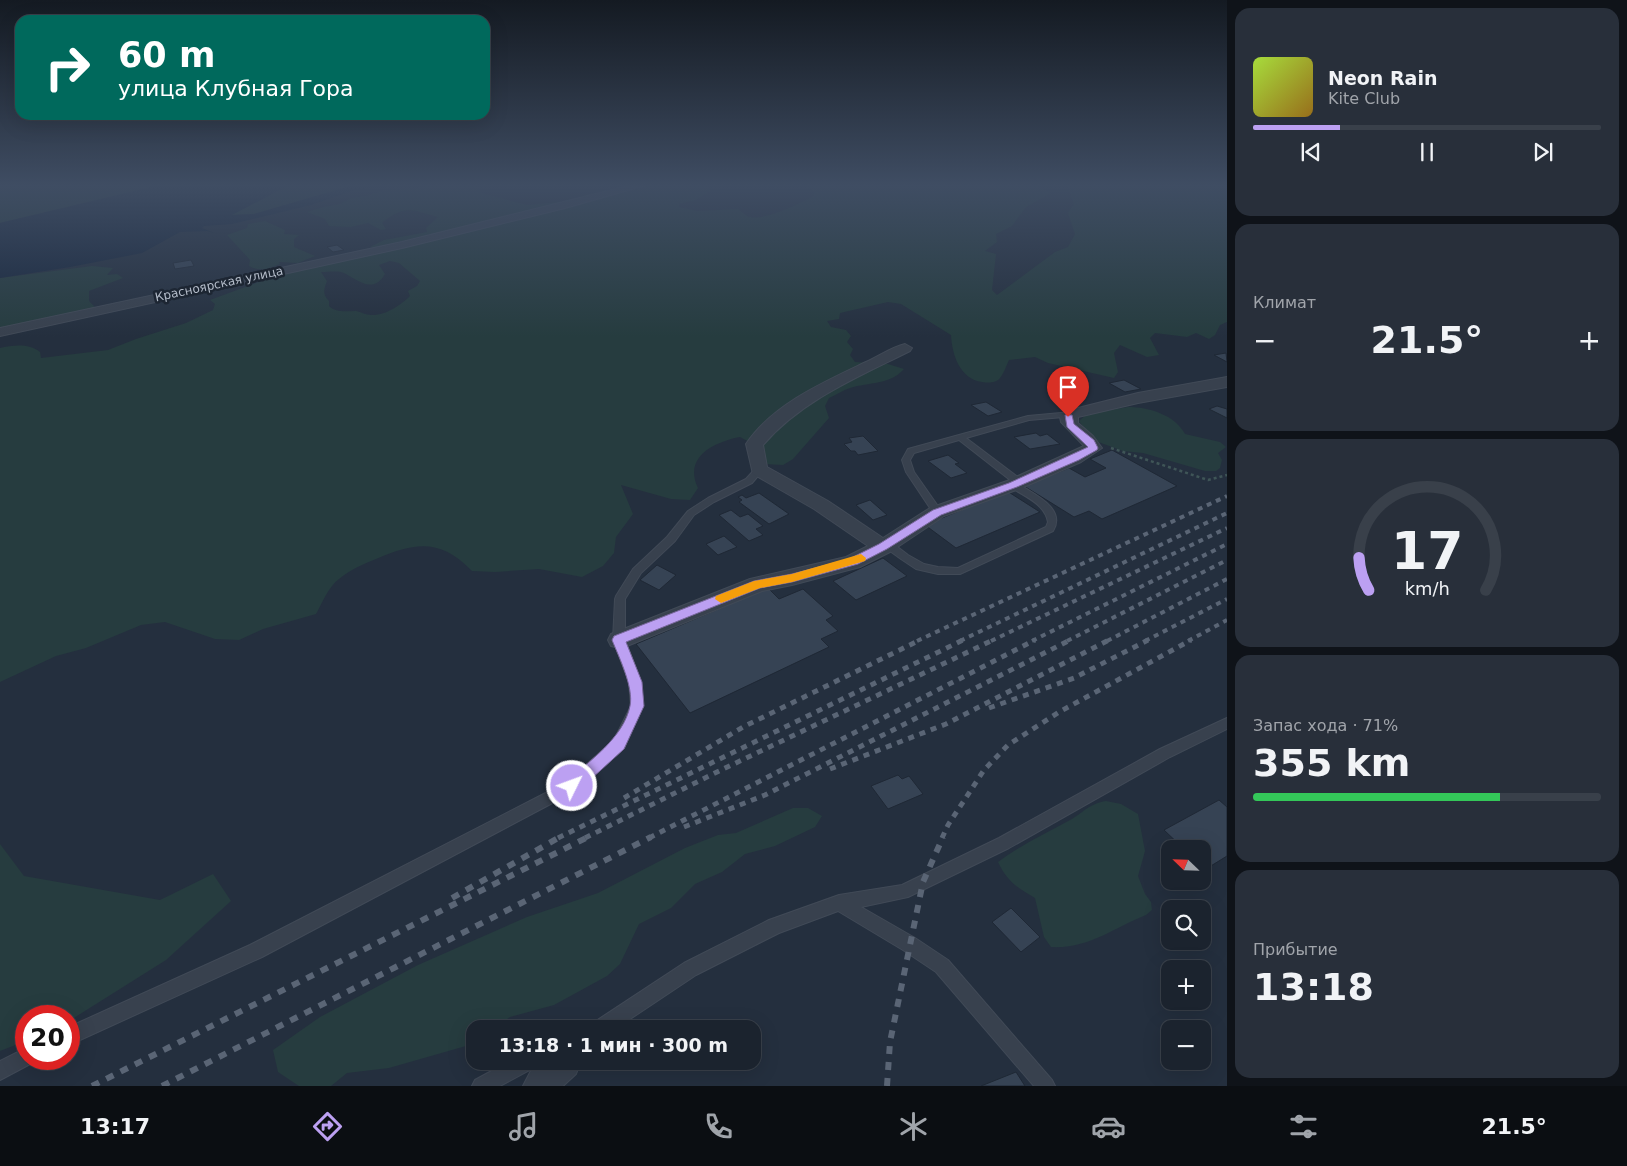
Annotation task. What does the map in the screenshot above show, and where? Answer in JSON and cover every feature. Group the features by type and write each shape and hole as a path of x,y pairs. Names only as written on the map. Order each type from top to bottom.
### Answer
{"street":[{"name":"Красноярская улица","path":"0,332 435,236"},
{"path":"885,545 821,505 759,470 754,444 763,432 797,404 906,348"},
{"path":"619,640 758,584 792,578 853,562 885,545 937,512 1016,483 1075,458 1093,448 1091,442 1070,425 1068,417 1072,414 1138,398 1227,382"},
{"path":"541,1086 555,1070"}],"lane":[{"path":"937,512 910,472 906,460 910,451 962,439 1028,418 1072,414"},
{"path":"885,545 912,563 931,571 960,571 1050,529 1054,523 1054,518 1049,509 962,439"},
{"path":"80,1031 256,950 572,786 619,744 637,706 635,682 619,640 620,599 637,571 671,539 691,513 711,500 749,481 759,470"},
{"path":"613,1020 690,969 775,926 839,903 909,889 1004,843 1165,753 1227,723"},
{"path":"839,903 909,944 942,966 1046,1086"},
{"path":"0,1071 15,1063"},
{"path":"481,1086 512,1070"}],"path":[{"path":"1093,448 1108,447 1208,480 1227,475"}],"green space":[{"path":"228,236 298,236 294,239 294,247 315,256 298,263 279,262 280,264 264,269 249,266 250,260"},
{"path":"407,236 425,236 370,247 384,240"},
{"path":"451,236 996,236 997,242 985,251 996,254 992,290 997,295 1055,252 1068,247 1074,236 1227,236 1227,322 1220,325 1215,335 1209,339 1196,333 1187,337 1155,333 1150,338 1159,355 1147,357 1120,345 1114,353 1118,372 1114,378 1048,363 1035,357 1009,360 998,380 982,382 968,376 959,365 955,358 951,335 901,304 888,302 840,313 839,319 827,321 831,327 846,330 851,336 847,342 853,349 850,355 855,362 888,364 904,369 892,378 850,388 829,398 825,406 829,418 793,459 783,465 764,464 753,444 740,437 711,447 698,460 694,477 698,488 690,500 671,499 621,485 633,514 616,537 614,553 603,566 582,577 539,569 495,572 472,571 461,560 438,548 427,546 403,549 361,565 339,579 326,595 316,614 263,629 239,640 215,639 165,622 141,625 86,648 56,656 0,682 0,348 15,346 31,347 40,352 41,358 108,350 186,323 213,310 215,304 210,300 272,277","holes":["390,261 399,263 420,281 417,286 408,291 410,296 397,306 382,314 367,315 356,311 338,311 329,306 329,301 324,291 327,281 321,272 341,272 369,285 380,281 385,274 379,265"]},
{"path":"92,266 113,268 107,275 117,274 123,278 89,291 89,301 96,308 0,330 0,278"},
{"path":"1128,407 1161,413 1181,427 1185,434 1220,442 1226,447 1218,453 1222,460 1220,468 1216,471 1205,471 1143,453 1123,451 1093,440 1079,421 1087,414"},
{"path":"1106,801 1121,804 1138,814 1145,851 1138,876 1145,894 1151,902 1152,910 1146,915 1100,937 1077,945 1051,947 1044,937 1035,898 1013,883 998,862 1091,806"},
{"path":"793,808 808,808 822,816 815,827 775,846 745,854 722,872 695,884 671,908 639,924 620,964 607,976 554,1005 510,1017 506,1020 466,1020 466,1046 389,1068 347,1073 331,1086 299,1086 278,1072 273,1050 320,1017 418,965 527,917 598,893 685,848 718,835 736,833"},
{"path":"0,844 24,876 160,900 213,874 231,901 166,960 80,1014 80,1005 15,1005 15,1045 0,1051"}],"water":[{"path":"0,236 173,236 142,253 0,278"}],"building":[{"path":"337,245 344,250 333,252 327,247"},
{"path":"191,260 194,266 175,269 173,263"},
{"path":"1226,353 1227,362 1214,355"},
{"path":"1124,380 1141,389 1125,392 1109,383"},
{"path":"986,402 1002,412 988,416 971,405"},
{"path":"1217,406 1227,409 1227,418 1209,409"},
{"path":"1036,433 1040,436 1047,434 1060,444 1030,449 1014,437"},
{"path":"863,436 878,451 858,455 844,444 852,442 849,438"},
{"path":"1112,450 1177,486 1102,519 1089,511 1074,517 1024,486 1069,468 1085,477 1106,468 1090,459"},
{"path":"948,455 959,463 955,464 967,473 951,478 928,461"},
{"path":"1007,491 1040,512 956,548 925,525"},
{"path":"759,493 789,514 769,524 739,502 742,500 738,497 742,495 746,498"},
{"path":"870,500 887,515 873,520 856,505"},
{"path":"731,510 740,517 748,514 763,526 756,529 763,535 749,541 719,515"},
{"path":"724,536 737,547 718,555 706,544"},
{"path":"883,558 907,576 856,600 833,581"},
{"path":"657,565 676,575 659,590 640,580"},
{"path":"768,588 779,599 803,589 833,616 826,620 838,631 821,639 829,647 690,713 636,644"},
{"path":"898,775 902,779 909,776 923,794 888,809 871,786"},
{"path":"1219,800 1227,807 1227,856 1211,866 1211,840 1175,840 1164,830"},
{"path":"1011,908 1040,937 1021,952 992,922"},
{"path":"1016,1072 1025,1086 981,1086"}],"railway":[{"path":"917,641 1227,496"},
{"path":"960,641 1227,513"},
{"path":"991,641 1227,528"},
{"path":"1032,641 1227,544"},
{"path":"1067,641 1227,560"},
{"path":"1107,641 1227,579"},
{"path":"1145,641 1227,599"},
{"path":"1188,641 1227,620"},
{"path":"624,798 743,727 920,640"},
{"path":"560,837 963,640"},
{"path":"585,838 717,772 993,640"},
{"path":"649,838 1035,640"},
{"path":"684,827 765,795 1070,640"},
{"path":"830,769 946,724 1109,640"},
{"path":"989,708 1074,678 1148,640"},
{"path":"942,838 948,825 984,770 1008,745 1059,712 1191,640"},
{"path":"452,898 560,837"},
{"path":"92,1086 588,837"},
{"path":"162,1086 651,837"},
{"path":"887,1086 890,1042 923,882 943,837"}],"slow traffic":[{"path":"721,599 758,584 792,578 853,562 861,558"}],"route":[{"path":"572,786 619,744 637,706 635,682 626,664 619,640 758,584 792,578 853,562 883,547 937,512 1013,485 1018,481 1075,458 1093,448 1091,442 1070,425 1068,417"}]}
